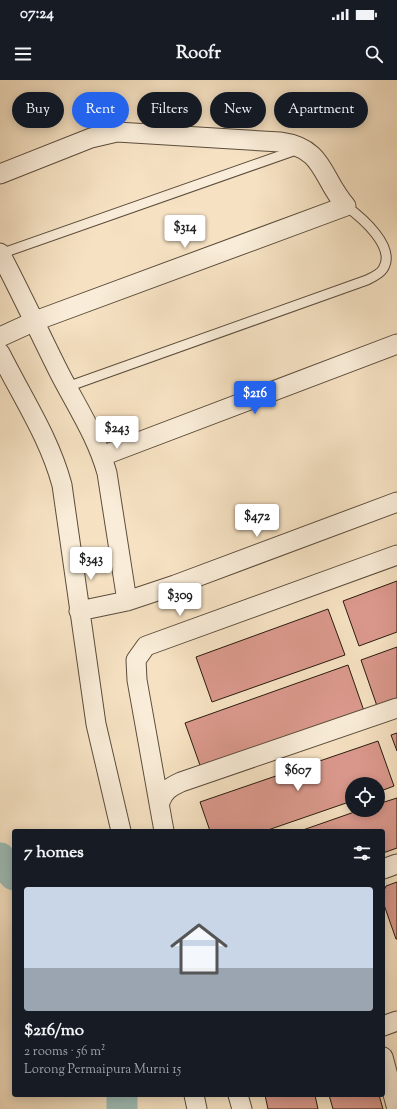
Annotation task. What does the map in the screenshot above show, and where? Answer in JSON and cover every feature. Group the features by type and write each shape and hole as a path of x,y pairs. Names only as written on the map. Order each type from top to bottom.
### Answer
{"street":[{"path":"0,174 91,138 117,132 262,140 294,144 304,148 322,166 335,191 346,206 35,321 0,337"},
{"path":"0,253 67,387 87,422 102,456 107,473 127,601"},
{"path":"102,456 397,344"},
{"path":"0,353 31,409 56,465 62,485 96,724 121,829"},
{"path":"80,611 127,601 176,585 397,502"},
{"path":"164,829 160,802 137,680 136,660 146,646 397,555"},
{"path":"160,802 163,795 170,787 181,782 397,708"},
{"path":"385,868 397,864"},
{"path":"385,1025 397,1021"},
{"path":"385,1064 396,1105"},
{"path":"195,1097 198,1109"},
{"path":"239,1097 242,1109"}],"lane":[{"path":"0,253 304,148"},
{"path":"67,387 367,280 378,274 385,265 386,256 383,247 371,227 346,206"}],"building":[{"path":"397,581 397,632 359,646 343,601"},
{"path":"328,609 345,655 212,702 196,657"},
{"path":"397,647 397,698 377,706 361,660"},
{"path":"348,665 364,711 201,768 185,723"},
{"path":"397,733 397,751 391,735"},
{"path":"378,741 394,786 385,789 385,777 345,777 345,803 271,829 209,829 200,802"},
{"path":"397,798 397,848 385,852 385,829 306,829 345,815 345,817 385,817 385,802"},
{"path":"397,882 397,939 385,908 386,886"},
{"path":"265,1097 315,1097 318,1109 268,1109"},
{"path":"330,1097 380,1097 383,1109 333,1109"}],"waterway":[{"path":"0,858 12,873"},
{"path":"122,1097 122,1109"}]}
